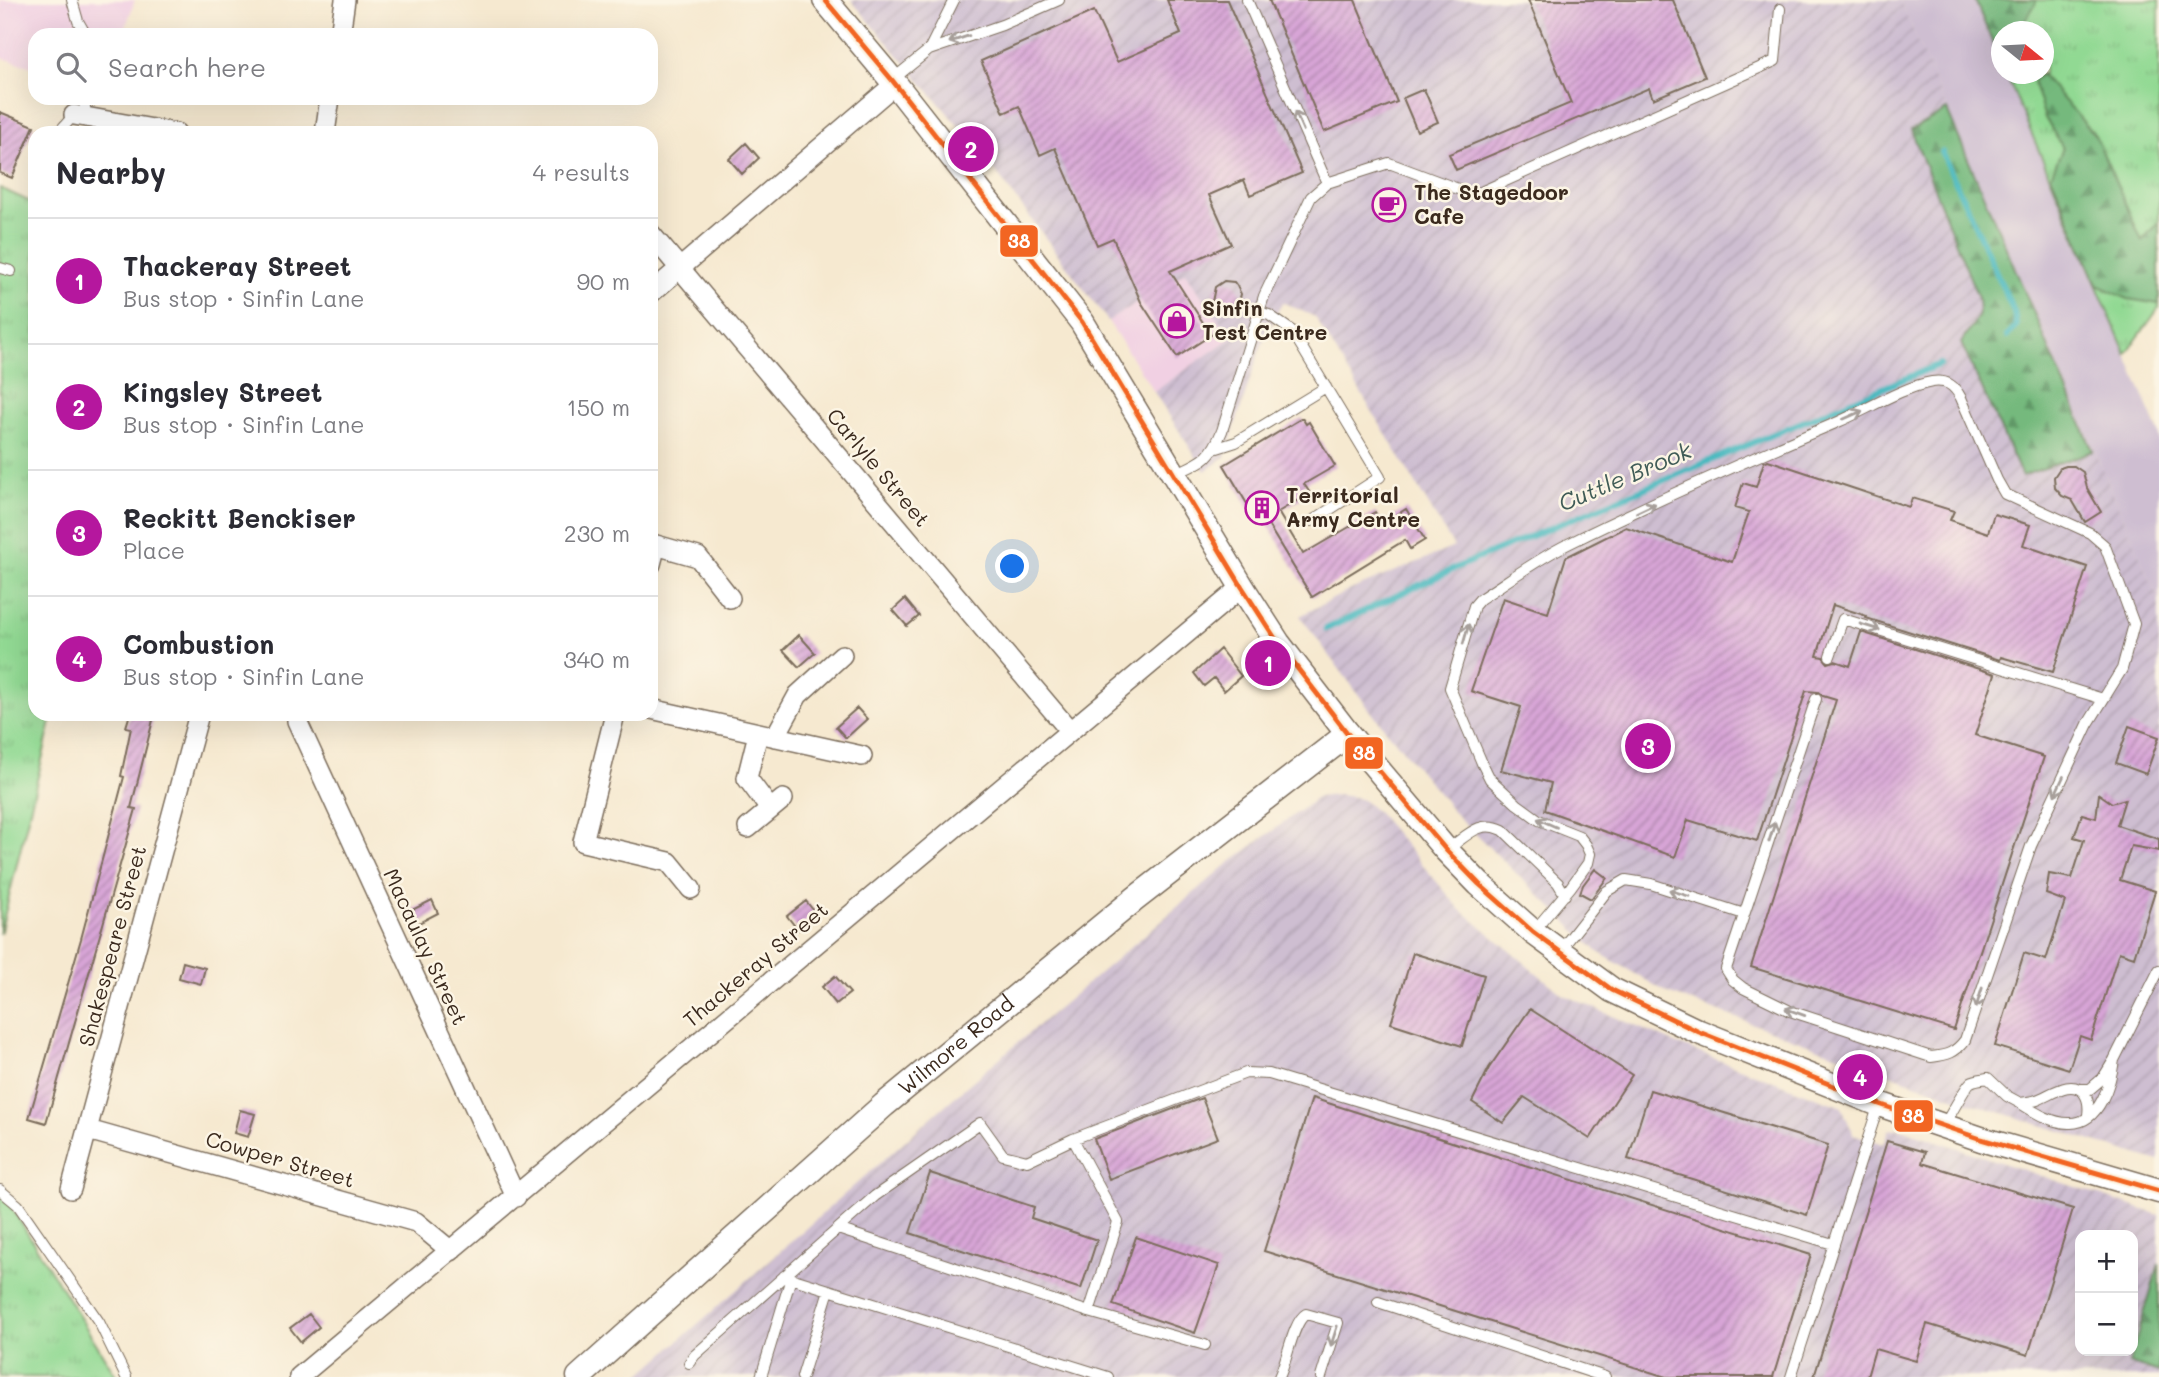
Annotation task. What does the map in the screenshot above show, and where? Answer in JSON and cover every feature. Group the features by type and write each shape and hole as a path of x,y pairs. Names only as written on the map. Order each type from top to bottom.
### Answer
{"street":[{"path":"341,28 345,0"},
{"path":"825,0 894,82 1083,322 1278,643 1348,734 1446,850 1479,884 1533,932 1612,990 1699,1032 1879,1104 1981,1139 2159,1191"},
{"path":"658,287 894,82"},
{"path":"326,126 329,105"},
{"path":"81,110 147,126"},
{"name":"Carlyle Street","path":"658,242 1070,731"},
{"path":"658,554 698,557 730,598"},
{"name":"Thackeray Street","path":"299,1377 516,1198 1242,587"},
{"path":"748,828 777,804 747,778 766,736 798,695 842,655"},
{"path":"658,711 862,756"},
{"name":"Shakespeare Street","path":"71,1189 197,721"},
{"name":"Macaulay Street","path":"297,721 516,1198"},
{"path":"612,721 583,842 669,862 691,889"},
{"name":"Wilmore Road","path":"579,1377 884,1105 1135,899 1348,734"},
{"name":"Cowper Street","path":"88,1130 415,1222 451,1251"}],"lane":[{"path":"72,0 82,28"},
{"path":"894,82 929,50 954,0"},
{"path":"929,50 1002,25 1059,0"},
{"path":"1247,0 1326,183"},
{"path":"1175,474 1206,459 1214,449 1264,296 1311,197 1326,183 1389,163 1474,195 1775,61 1780,9"},
{"path":"65,126 81,110"},
{"path":"0,268 11,271"},
{"path":"1259,312 1292,331 1380,477 1312,521"},
{"path":"1533,932 1565,895 1588,863 1590,854 1579,836 1539,820 1490,779 1450,688 1474,607 1480,599 1564,546 1761,454 1913,388 1931,382 1946,382 1955,387 2005,494 2090,533 2105,546 2134,624 2122,669 2088,724 2031,846 1965,1040 1956,1051 1931,1057 1790,1011 1743,988 1733,980 1726,969 1816,699"},
{"path":"1214,449 1236,442 1326,387"},
{"path":"1830,656 1843,619 2103,699"},
{"path":"1446,850 1472,831 1485,825 1493,825 1503,830 1558,883 1565,895"},
{"path":"1559,952 1607,891 1626,880 1651,884 1744,914"},
{"path":"2020,1103 2034,1101 2067,1087 2086,1090 2098,1083 2114,1060 2159,970"},
{"path":"1944,1126 1970,1082 1988,1078 2007,1096 2042,1116 2069,1124 2075,1123 2088,1115 2104,1098 2111,1081 2114,1060"},
{"path":"689,1363 695,1354 788,1277 875,1196 980,1123 1003,1155 1027,1161 1073,1139 1247,1073 1269,1074 1833,1244"},
{"path":"2077,1089 2083,1092 2088,1101 2088,1115"},
{"path":"1791,1377 1879,1104"},
{"path":"1073,1139 1118,1222 1089,1312"},
{"path":"0,1190 18,1205 99,1322 126,1377"},
{"path":"838,1229 1089,1312 1205,1345"},
{"path":"788,1277 1108,1377"},
{"path":"761,1377 788,1277"},
{"path":"802,1377 829,1290"},
{"path":"1378,1303 1605,1377"},
{"path":"1279,1377 1299,1319 1306,1314 1338,1323 1321,1377"}],"shaded area":[{"path":"0,0 135,0 125,28 28,28 28,66 0,57"},
{"path":"851,0 1900,0 2159,600 2159,1162 1961,1100 1668,993 1598,952 1459,818 1373,714 1300,616 1348,591 1454,547 1315,317 1282,302 1259,352 1225,457 1205,471 1154,392 1231,338 1185,272 1108,321 980,151"},
{"path":"1900,0 1975,0 1991,39 1991,84 2010,84 2051,175 2159,433 2159,600"},
{"path":"1185,272 1231,338 1154,392 1108,321"},
{"path":"1318,797 1355,797 1378,813 1460,909 1562,994 1679,1045 1842,1107 1853,1134 1884,1144 1889,1130 1898,1128 2159,1215 2159,1377 638,1377 968,1085 1228,864"}],"green space":[{"path":"1975,0 2159,0 2159,308 2126,354 2010,84 2054,84 2054,21 1991,21 1991,38"},
{"path":"1975,0 2036,0 2025,21 1991,21 1991,39"},
{"path":"2034,84 2050,84 2095,135 2142,241 2159,221 2159,304 2128,299 2097,285 2051,175 2063,148 2045,118"},
{"path":"1947,110 2093,451 2022,476 1961,343 1979,315 1978,298 1911,130"},
{"path":"0,188 28,201 28,721 51,721 0,934"},
{"path":"0,1189 117,1377 0,1377"},
{"path":"2159,1264 2159,1373 2129,1363 2131,1356 2138,1356 2138,1333"}],"building":[{"path":"1167,0 1227,0 1302,173 1250,195 1244,180 1209,195 1231,244 1170,271 1211,335 1177,357 1141,302 1113,238 1097,245 1055,148 1040,155 1019,106 1004,113 981,61 1094,11 1117,62 1181,34"},
{"path":"1269,0 1355,0 1397,102 1324,132"},
{"path":"1528,0 1673,0 1705,77 1653,99 1649,88 1456,170 1449,154 1571,103"},
{"path":"1424,89 1438,122 1417,131 1403,98"},
{"path":"0,112 34,126 28,126 28,140 12,178 0,173"},
{"path":"746,143 759,158 742,174 729,159"},
{"path":"1224,281 1234,282 1237,286 1241,294 1239,302 1227,309 1211,307 1215,287"},
{"name":"Territorial Army Centre","path":"1302,418 1306,424 1309,422 1335,466 1304,484 1310,493 1278,512 1303,554 1375,512 1382,524 1406,509 1425,540 1410,549 1405,540 1312,597 1262,515 1256,519 1224,465"},
{"path":"1768,460 1909,507 1912,498 1954,511 1950,520 1988,533 1994,514 2030,525 2023,545 2087,567 2053,672 2001,657 2000,660 1833,605 1817,656 1823,657 1828,663 1835,661 1850,666 1861,632 1995,674 1975,735 2044,757 1954,1030 1751,967 1836,700 1818,692 1806,691 1757,841 1688,820 1675,857 1545,810 1551,783 1501,770 1521,707 1471,691 1503,598 1548,613 1566,557 1626,527 1732,562 1749,512 1735,508 1743,483 1756,487 1764,462"},
{"path":"2074,466 2083,472 2087,488 2101,512 2085,522 2072,500 2062,496 2055,488 2054,477 2060,468"},
{"path":"905,599 919,616 907,626 893,610"},
{"path":"799,635 815,653 799,667 783,650"},
{"path":"1220,649 1241,676 1224,691 1214,678 1204,686 1194,673"},
{"path":"857,708 867,719 846,738 836,727"},
{"path":"128,721 153,721 131,808 136,809 46,1123 29,1118 124,777 121,776 131,728 126,727"},
{"path":"2129,726 2159,737 2146,774 2116,763"},
{"path":"2099,794 2112,803 2125,799 2117,825 2159,839 2159,851 2131,846 2120,880 2155,891 2134,957 2119,952 2091,1040 2080,1036 2069,1069 1995,1046 2024,953 2046,960 2065,901 2046,894 2049,874 2072,878 2084,840 2074,837 2082,814 2096,818"},
{"path":"1595,869 1607,878 1591,899 1580,893"},
{"path":"432,900 438,913 417,924 410,911"},
{"path":"806,901 817,915 798,930 787,916"},
{"path":"1413,953 1484,975 1462,1046 1391,1023"},
{"path":"183,962 205,968 201,984 179,978"},
{"path":"835,976 850,993 836,1004 822,987"},
{"path":"1530,1009 1632,1075 1590,1139 1524,1097 1503,1123 1472,1102 1489,1068"},
{"path":"1650,1090 1828,1145 1807,1215 1628,1159"},
{"path":"1202,1098 1218,1138 1109,1179 1094,1139"},
{"path":"1312,1098 1811,1255 1773,1377 1666,1377 1264,1251"},
{"path":"240,1110 255,1114 248,1137 234,1133"},
{"path":"1887,1141 1925,1152 1922,1163 2073,1209 2028,1355 1927,1324 1916,1361 1875,1349 1867,1377 1814,1377"},
{"path":"930,1173 1034,1207 1031,1218 1097,1240 1081,1289 910,1233"},
{"path":"1136,1237 1219,1265 1195,1333 1113,1305"},
{"path":"309,1314 319,1327 301,1342 290,1328"}],"waterway":[{"name":"Cuttle Brook","path":"1942,152 2014,312 2016,326 2007,336"},
{"name":"Cuttle Brook","path":"1326,629 1460,566 1940,364"}],"transit line":[{"name":"38","path":"825,0 892,80 1082,322 1278,643 1348,734 1446,850 1479,884 1533,932 1612,990 1699,1032 1879,1104 1981,1139 2159,1191"}],"place":[{"name":"Kingsley Street","path":"971,149"},
{"name":"The Stagedoor Cafe","path":"1389,205"},
{"name":"Sinfin Test Centre","path":"1177,321"},
{"name":"Territorial Army Centre","path":"1262,508"},
{"name":"Thackeray Street","path":"1268,663"},
{"name":"Reckitt Benckiser","path":"1648,746"},
{"name":"Combustion","path":"1860,1077"}]}
